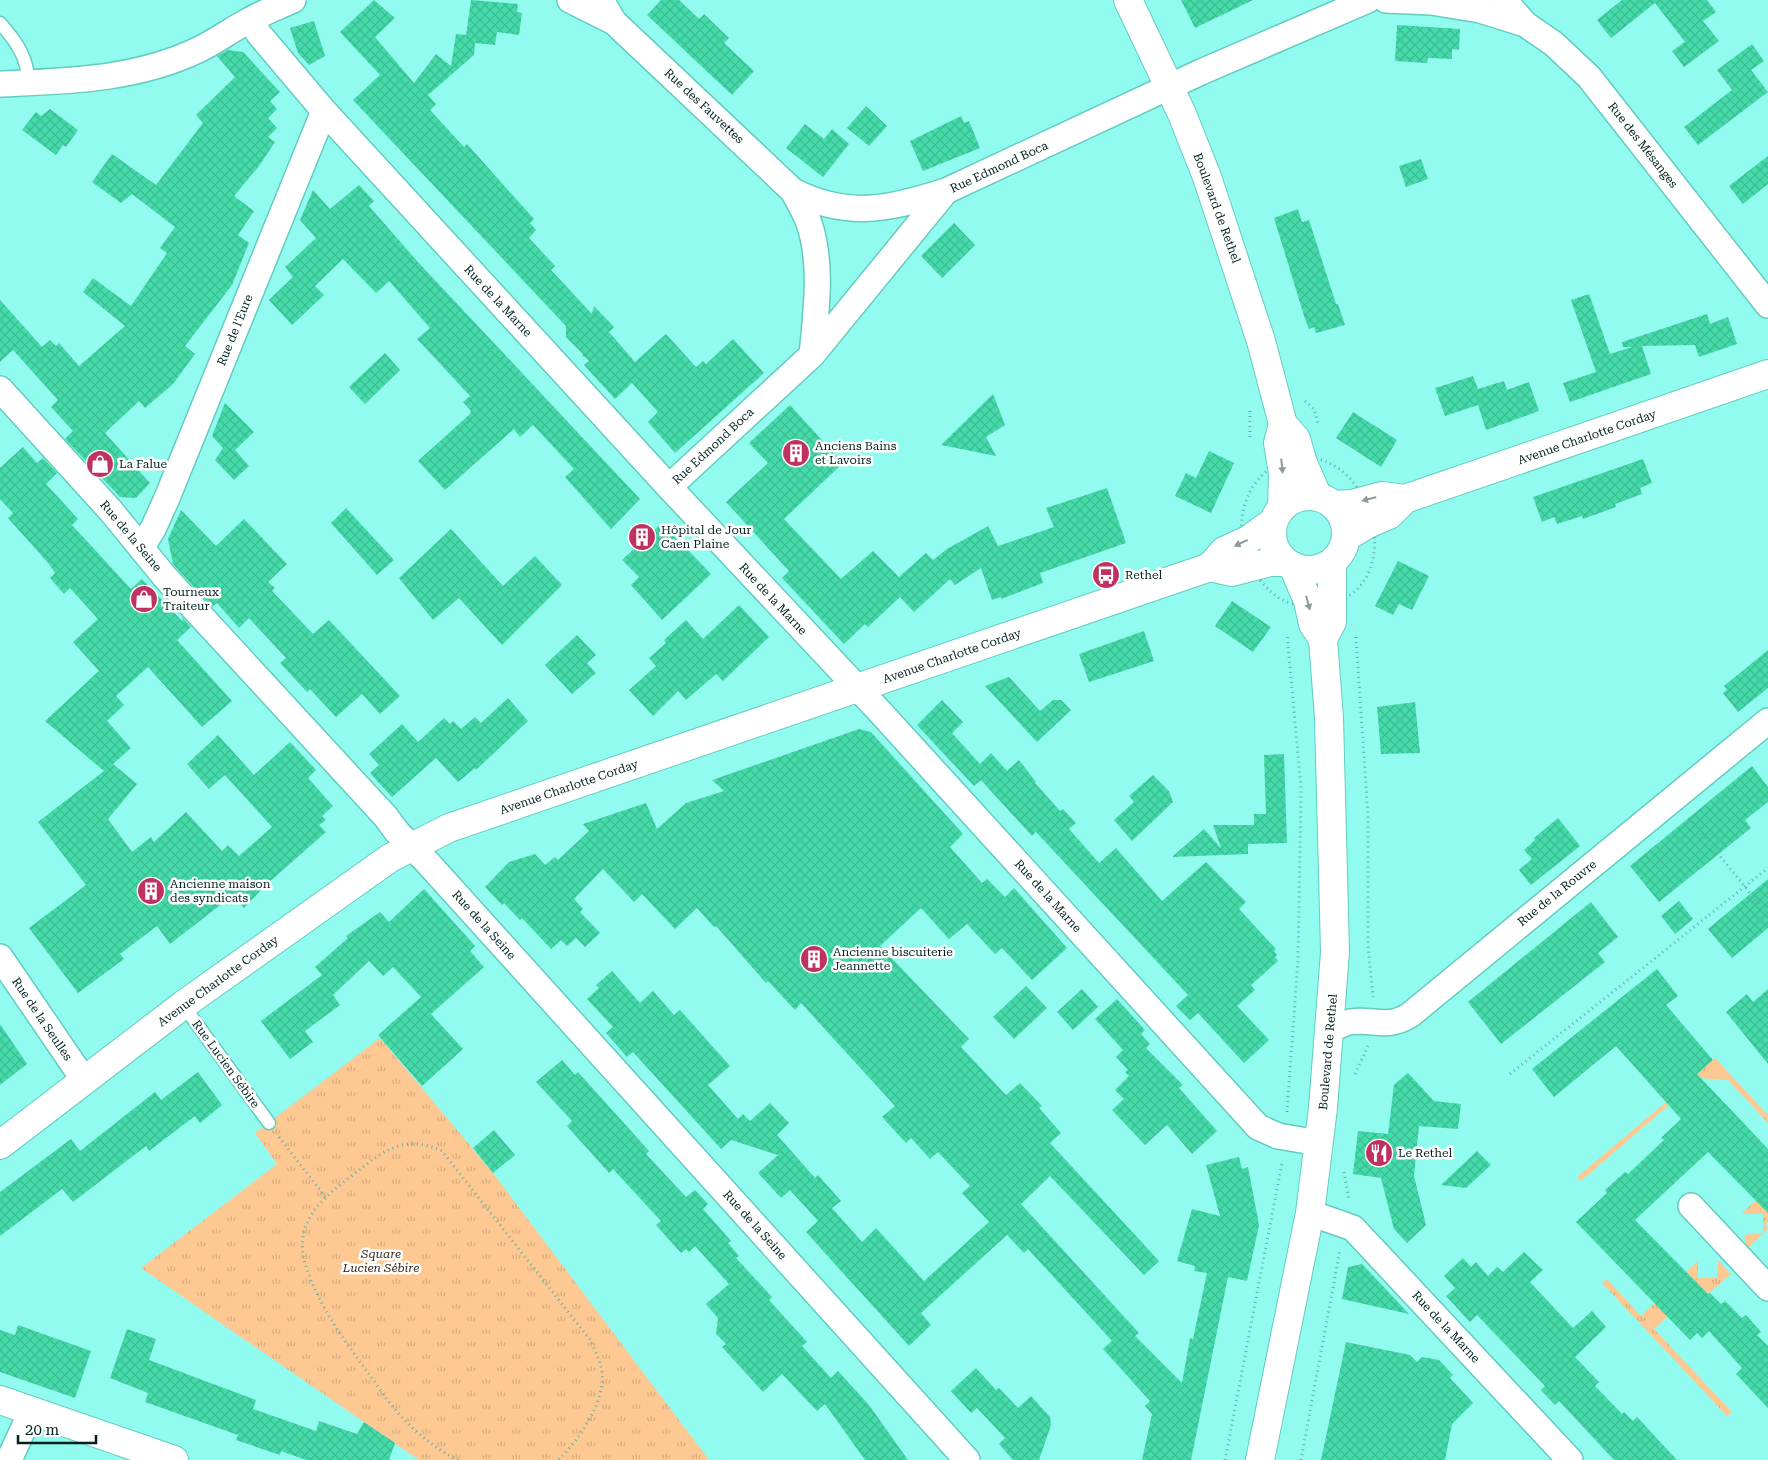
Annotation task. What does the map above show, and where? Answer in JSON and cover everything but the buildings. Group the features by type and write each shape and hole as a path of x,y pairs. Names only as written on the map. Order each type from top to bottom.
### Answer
{"street":[{"path":"0,84 101,79 147,69 198,50 250,20 293,0"},
{"name":"Rue des Fauvettes","path":"570,0 614,22"},
{"name":"Rue des Fauvettes","path":"601,0 614,22 793,191 815,202 839,208 864,210 900,206 946,191"},
{"name":"Boulevard de Rethel","path":"1128,0 1170,87 1207,176 1230,240 1261,341 1283,424 1296,439 1302,462 1326,501"},
{"name":"Rue Edmond Boca","path":"669,487 812,355 946,191 1170,87 1368,0"},
{"path":"1386,0 1431,2 1480,10 1524,24"},
{"name":"Rue des Mésanges","path":"1504,0 1524,24 1554,44 1589,78 1768,305"},
{"name":"Rue de la Marne","path":"250,20 259,34 324,111 669,487 857,688 1258,1127 1278,1136 1319,1143"},
{"name":"Rue de l'Eure","path":"141,548 153,529 167,498 324,111"},
{"name":"Rue des Fauvettes","path":"793,191 809,223 815,255 817,294 812,355"},
{"name":"Avenue Charlotte Corday","path":"1346,537 1368,524 1389,515 1405,499 1768,374"},
{"name":"Rue de la Seine","path":"0,389 111,511 165,577 967,1460"},
{"name":"Boulevard de Rethel","path":"1278,514 1283,473 1278,443 1283,424"},
{"name":"Avenue Charlotte Corday","path":"1326,501 1352,504 1382,496 1405,499"},
{"path":"1301,497 1326,501 1344,519 1346,537 1343,546 1332,562 1316,569 1300,569 1290,564 1274,543 1278,514 1301,497"},
{"name":"Avenue Charlotte Corday","path":"0,1145 183,1005 390,858 411,846 449,828 1210,567 1224,551 1248,540 1278,514"},
{"name":"Avenue Charlotte Corday","path":"1210,567 1232,572 1270,562 1290,564"},
{"name":"Boulevard de Rethel","path":"1323,640 1332,622 1332,562"},
{"name":"Boulevard de Rethel","path":"1260,1460 1310,1213 1331,1029 1336,952 1329,718 1323,640 1313,624 1308,601 1290,564"},
{"name":"Rue de la Rouvre","path":"1331,1029 1350,1022 1390,1024 1399,1022 1410,1015 1768,720"},
{"name":"Rue de la Seulles","path":"0,957 84,1080"},
{"path":"1691,1206 1768,1288"},
{"name":"Rue de la Marne","path":"1310,1213 1353,1228 1570,1460"},
{"path":"0,1400 174,1460"},
{"path":"9,1460 32,1410"}],"lane":[{"path":"0,23 22,52 27,65 28,84"},
{"name":"Rue Lucien Sébire","path":"183,1005 269,1123"}],"path":[{"path":"1241,533 1240,520 1244,504 1258,480 1271,467"},
{"path":"1339,603 1352,594 1363,581 1372,564 1376,545 1375,533"},
{"path":"1352,594 1353,602"},
{"path":"1285,601 1285,610"},
{"path":"1286,626 1301,788 1298,960 1286,1120"},
{"path":"1355,629 1368,816 1368,945 1373,1000"},
{"path":"1672,799 1768,915"},
{"path":"1510,1074 1768,868"},
{"path":"1354,1076 1369,1040"},
{"path":"269,1123 326,1198"},
{"path":"458,1460 441,1452 394,1408 341,1336 316,1291 303,1258 303,1240 307,1222 326,1198 370,1161 388,1149 411,1143 428,1145 442,1151 591,1341 601,1368 598,1400 581,1434 558,1460"},
{"path":"1225,1460 1284,1154"},
{"path":"1344,1169 1350,1210"},
{"path":"1301,1460 1341,1246"}],"green space":[{"name":"Square Lucien Sébire","path":"380,1038 493,1173 709,1460 419,1460 141,1268 277,1164 255,1133"},
{"path":"1715,1058 1768,1115 1768,1123 1728,1080 1700,1078 1581,1181 1577,1177 1666,1102"},
{"path":"1759,1197 1768,1197 1768,1222 1765,1225 1768,1229 1747,1249 1744,1235 1763,1233 1763,1214 1741,1214"},
{"path":"1718,1260 1731,1274 1708,1294 1700,1286 1654,1329 1732,1412 1727,1416 1602,1283 1607,1279 1641,1316 1698,1261 1698,1278 1717,1278"}],"place":[{"name":"Anciens Bains et Lavoirs","path":"796,453"},
{"name":"La Falue","path":"100,464"},
{"name":"Hôpital de Jour Caen Plaine","path":"642,537"},
{"name":"Rethel","path":"1106,575"},
{"name":"Tourneux Traiteur","path":"144,599"},
{"name":"Ancienne maison des syndicats","path":"151,891"},
{"name":"Ancienne biscuiterie Jeannette","path":"814,959"},
{"name":"Le Rethel","path":"1379,1153"}]}
